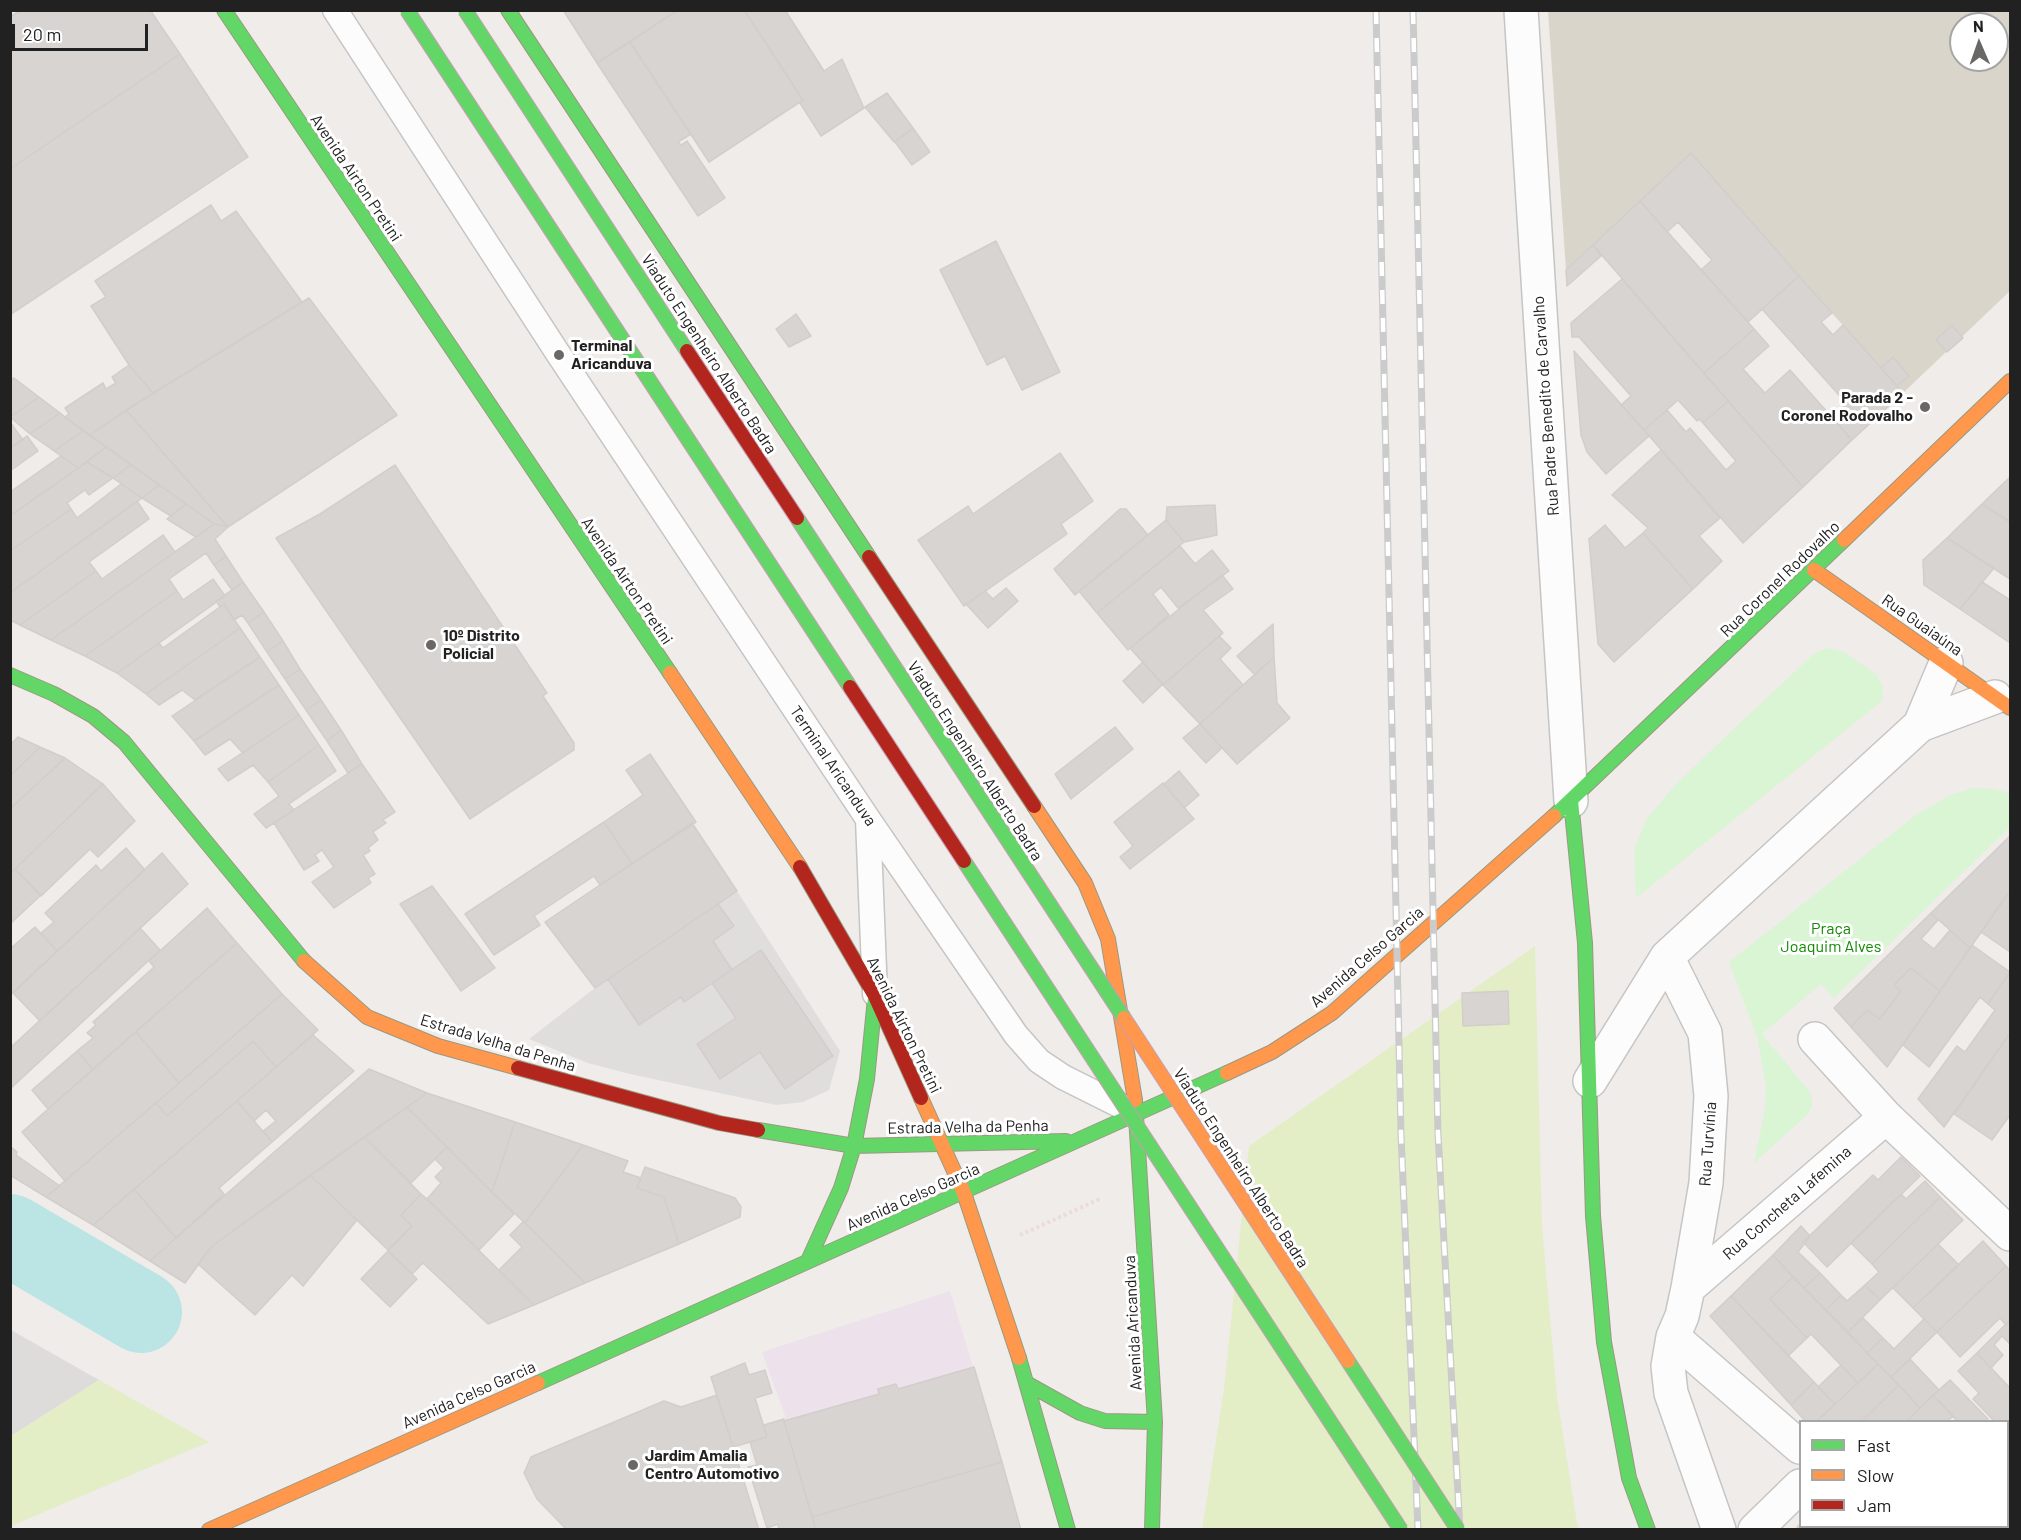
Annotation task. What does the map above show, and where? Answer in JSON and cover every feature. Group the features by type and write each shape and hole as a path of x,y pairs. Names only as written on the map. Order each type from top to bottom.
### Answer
{"main road":[{"name":"Avenida Aírton Pretini","path":"224,10 801,869 875,996 964,1193"},
{"path":"407,10 1401,1530"},
{"name":"Viaduto Engenheiro Alberto Badra","path":"465,10 1458,1530"},
{"path":"508,10 1085,883 1108,939 1137,1114"},
{"name":"Rua Coronel Rodovalho","path":"1571,801 2010,381"},
{"name":"Rua Guaiaúna","path":"1814,570 2003,702"},
{"name":"Estrada Velha da Penha","path":"10,675 54,694 93,716 124,742 309,967 367,1017 438,1046 719,1123 854,1146 1080,1141"},
{"path":"1571,801 1586,943 1593,1216 1604,1342 1629,1478 1648,1530"},
{"name":"Avenida Celso Garcia","path":"209,1530 1080,1141 1272,1052 1332,1013 1571,801"},
{"path":"808,1261 841,1188 854,1146 867,1079 875,996"},
{"name":"Avenida Aricanduva","path":"1137,1114 1155,1422 1152,1530"},
{"path":"964,1193 1029,1384 1068,1530"},
{"path":"1029,1384 1080,1413 1105,1421 1155,1422"}],"street":[{"name":"Rua Padre Benedito de Carvalho","path":"1521,10 1571,801"},
{"path":"1590,1081 1667,957 1920,725 1946,663"},
{"path":"1920,725 2003,702"},
{"name":"Rua Turvínia","path":"1667,957 1705,1033 1711,1096 1706,1183 1688,1288 1682,1316 1673,1337 1668,1366 1671,1393 1719,1530"},
{"path":"1815,1039 1886,1117 2010,1234"},
{"name":"Rua Concheta Lafemina","path":"1688,1288 1886,1117"},
{"path":"1673,1337 1799,1446"},
{"path":"1755,1530 1799,1487"}],"lane":[{"name":"Terminal Aricanduva","path":"335,10 559,355 868,819 1016,1035 1039,1061 1063,1077 1137,1114"},
{"path":"868,819 875,996"}],"path":[{"path":"1040,1226 1103,1198"}],"shaded area":[{"path":"1548,11 2010,11 2010,291 1903,393 1691,154 1566,270"},
{"path":"737,891 840,1051 829,1090 803,1102 776,1105 588,1063 529,1039 595,988"},
{"path":"950,1291 1002,1462 787,1421 762,1352"},
{"path":"11,1330 99,1380 11,1436"}],"green space":[{"path":"1827,648 1844,652 1877,675 1883,688 1882,701 1636,898 1634,850 1646,820 1676,784 1744,719 1815,653"},
{"name":"Praça Joaquim Alves","path":"1973,788 2010,793 2010,827 1834,998 1821,984 1762,1034 1809,1091 1812,1106 1808,1114 1754,1163 1765,1109 1766,1086 1757,1037 1729,962 1916,815 1950,795"},
{"path":"1535,946 1542,1227 1557,1396 1578,1529 1202,1530 1224,1389 1249,1146"},
{"path":"99,1380 209,1442 11,1526 11,1436"}],"building":[{"path":"21,10 150,10 180,54 10,169 10,17"},
{"path":"563,10 678,10 597,63"},
{"path":"678,10 744,10 803,100 709,162 630,42"},
{"path":"744,10 785,10 824,71 842,59 864,108 821,136 800,103 803,100"},
{"path":"630,42 691,134 678,142 681,145 687,141 725,198 698,216 597,63"},
{"path":"180,54 248,157 10,315 10,169"},
{"path":"887,93 913,128 894,142 865,107"},
{"path":"913,128 930,152 912,165 895,142"},
{"path":"1691,153 1799,276 1748,322 1701,270 1712,260 1678,222 1667,232 1640,201"},
{"path":"1640,201 1754,329 1704,373 1593,245"},
{"path":"211,205 221,221 236,211 302,302 153,393 129,365 91,306 106,297 95,281"},
{"path":"996,241 1060,372 1022,390 1005,356 987,365 940,270"},
{"path":"1593,245 1601,256 1567,286 1566,270"},
{"path":"1799,276 1832,313 1821,322 1833,335 1843,325 1903,393 1852,440 1832,417 1847,404 1762,309"},
{"path":"1622,279 1728,401 1703,423 1699,419 1697,421 1678,400 1644,430 1621,405 1631,396 1579,337 1572,337 1571,323"},
{"path":"309,298 397,415 228,527 126,410"},
{"path":"796,314 811,336 789,347 776,329"},
{"path":"1952,325 1963,338 1947,352 1936,340"},
{"path":"1754,329 1769,346 1743,369 1765,393 1790,370 1852,440 1803,487 1704,373"},
{"path":"1574,351 1649,436 1606,474 1587,452 1581,435"},
{"path":"1893,357 1909,376 1897,386 1881,368"},
{"path":"129,365 153,393 90,435 65,417 69,414 65,408 103,383 106,389 116,383 112,377"},
{"path":"14,378 39,397 10,417 10,380"},
{"path":"39,397 60,413 30,434 10,417"},
{"path":"1728,401 1803,487 1743,543 1644,430 1667,410 1686,432 1690,428 1726,470 1736,461 1703,423"},
{"path":"126,410 228,527 214,524 90,435"},
{"path":"60,413 83,431 54,451 30,434"},
{"path":"10,422 23,440 10,448"},
{"path":"83,431 106,447 78,468 54,451"},
{"path":"27,436 38,451 10,471 10,448"},
{"path":"106,447 131,465 113,478 87,462"},
{"path":"1661,450 1720,518 1699,536 1722,561 1693,589 1643,533 1648,528 1612,495"},
{"path":"1060,453 1093,501 1061,524 1067,534 964,606 918,540 968,506 973,514"},
{"path":"61,456 78,468 10,516 10,492"},
{"path":"87,462 113,478 89,495 85,490 67,503 71,509 10,551 10,516"},
{"path":"131,465 159,485 142,498 113,478"},
{"path":"395,465 547,693 543,696 574,743 574,750 470,819 276,538 320,514"},
{"path":"2010,477 2010,522 1982,504"},
{"path":"121,484 142,498 10,593 10,551 71,509 77,518"},
{"path":"159,485 186,504 171,516 142,498"},
{"path":"137,501 149,519 89,562 96,571 20,625 10,620 10,593"},
{"path":"186,504 214,524 196,537 167,519"},
{"path":"1982,504 2010,522 2010,579 1947,538"},
{"path":"1215,505 1217,535 1184,542 1166,520 1167,507"},
{"path":"1120,509 1126,509 1148,535 1075,595 1054,569"},
{"path":"1166,520 1184,542 1097,613 1079,591"},
{"path":"214,524 228,527 215,539 226,556 214,565 206,553 169,579 177,591 85,656 51,640"},
{"path":"1605,525 1625,548 1643,533 1693,589 1614,662 1598,644 1589,539"},
{"path":"163,535 175,552 51,640 20,625 96,571 102,579"},
{"path":"1947,538 1994,568 1960,609 1924,585 1923,560"},
{"path":"1180,546 1195,564 1212,550 1229,571 1178,608 1161,587 1153,594 1169,615 1128,650 1097,613"},
{"path":"226,556 243,582 232,590 214,565"},
{"path":"1222,575 1233,589 1203,610 1223,633 1163,685 1130,648"},
{"path":"213,579 225,596 117,673 85,656 177,591 183,600"},
{"path":"243,582 264,612 248,623 242,615 234,620 224,604 220,607 216,601"},
{"path":"1982,582 2010,600 2010,643 1960,609"},
{"path":"1006,588 1018,601 988,628 966,604 985,591 993,599"},
{"path":"224,604 240,628 146,694 117,673 159,643 163,648"},
{"path":"264,612 283,641 267,652 248,623"},
{"path":"1273,624 1274,657 1255,675 1237,656"},
{"path":"240,628 260,657 195,700 182,690 159,705 146,694"},
{"path":"1219,636 1231,648 1220,659 1243,685 1200,724 1163,685"},
{"path":"283,641 300,669 285,679 267,652"},
{"path":"260,657 279,685 194,741 172,716"},
{"path":"1274,657 1277,703 1290,718 1237,764 1200,724"},
{"path":"1143,662 1163,684 1143,703 1123,681"},
{"path":"300,669 321,700 306,710 285,679"},
{"path":"279,685 299,715 243,753 230,739 205,755 194,741"},
{"path":"321,700 341,730 327,741 306,710"},
{"path":"299,715 319,745 268,782 253,765 228,781 218,769"},
{"path":"1200,724 1222,748 1206,763 1183,738"},
{"path":"1115,727 1133,749 1071,799 1055,774"},
{"path":"341,730 362,764 348,773 327,741"},
{"path":"18,737 40,747 10,776 10,745"},
{"path":"319,745 336,771 289,804 294,810 266,828 254,814 279,796 268,782"},
{"path":"40,747 65,758 10,809 10,776"},
{"path":"650,754 696,822 632,864 604,822 643,795 626,770"},
{"path":"65,758 103,784 10,874 10,809"},
{"path":"362,764 395,812 383,820 386,823 373,832 378,840 368,848 370,851 363,855 375,874 368,878 371,883 334,908 312,882 334,867 322,850 315,855 319,861 304,870 274,823"},
{"path":"1179,771 1199,795 1184,808 1164,784"},
{"path":"1163,783 1194,819 1130,869 1120,857 1133,846 1114,822"},
{"path":"103,784 135,821 98,857 90,849 41,896 15,869"},
{"path":"604,822 632,864 600,885 594,876 534,916 540,925 494,955 465,914"},
{"path":"692,823 737,891 595,988 545,922"},
{"path":"2010,836 2010,891 1970,948 1931,913"},
{"path":"126,848 145,870 57,951 41,933 54,922 45,913 96,865 101,871"},
{"path":"162,853 188,884 40,1021 13,993"},
{"path":"15,869 41,895 10,924 10,874"},
{"path":"432,886 495,968 461,991 400,904"},
{"path":"2010,891 2010,952 1981,932"},
{"path":"718,904 734,926 713,941 732,970 684,1002 681,997 639,1025 608,979"},
{"path":"207,908 237,943 93,1069 77,1051 93,1038 87,1033 96,1025 93,1022 154,967 149,961"},
{"path":"1931,913 1938,920 1921,939 1934,949 1950,930 1970,948 1940,991 1911,968 1894,985 1901,991 1880,1019 1867,1010 1851,1027 1834,1008"},
{"path":"35,927 57,951 10,995 10,949"},
{"path":"140,928 160,950 10,1089 10,1048"},
{"path":"237,943 282,994 179,1083 136,1032"},
{"path":"1972,945 2010,972 1988,1004 1980,997 1929,1067 1903,1045"},
{"path":"761,950 833,1056 785,1089 760,1052 720,1079 697,1044 736,1018 712,983"},
{"path":"1911,968 1940,991 1887,1067 1851,1027 1867,1010 1880,1019 1901,991 1894,985"},
{"path":"2010,972 2010,1033 1944,1127 1918,1099 1957,1046 1965,1052 1995,1010 1988,1004"},
{"path":"1508,991 1509,1024 1463,1026 1462,993"},
{"path":"282,994 318,1030 276,1067 253,1041 167,1116 156,1103"},
{"path":"136,1032 179,1083 65,1181 22,1132"},
{"path":"2010,1033 2010,1115 1992,1140 1954,1114"},
{"path":"313,1035 354,1071 272,1142 263,1131 276,1121 266,1110 254,1121 237,1101"},
{"path":"253,1041 276,1067 93,1225 46,1197 156,1103 167,1116"},
{"path":"77,1051 93,1069 48,1109 32,1090"},
{"path":"369,1069 427,1093 212,1246 185,1283 150,1261"},
{"path":"427,1093 515,1122 492,1192 407,1107"},
{"path":"237,1101 272,1142 219,1188 224,1194 176,1238 134,1189"},
{"path":"407,1107 447,1147 411,1183 364,1137"},
{"path":"515,1122 583,1145 525,1223 492,1192"},
{"path":"364,1137 421,1194 401,1215 412,1226 388,1250 310,1175"},
{"path":"583,1145 628,1161 623,1172 641,1178 637,1188 664,1197 679,1244 585,1283 525,1223"},
{"path":"10,1146 17,1152 16,1155 60,1186 46,1197 10,1175"},
{"path":"447,1147 514,1214 479,1250 427,1199 441,1183 435,1177 444,1168 435,1159"},
{"path":"1901,1157 1920,1176 1827,1267 1803,1242 1873,1175 1878,1180"},
{"path":"645,1167 735,1198 741,1207 740,1217 679,1244 664,1197 637,1188"},
{"path":"310,1175 357,1220 303,1286 292,1275 255,1315 198,1264 212,1246"},
{"path":"1925,1181 1940,1197 1872,1264 1851,1243 1901,1194 1906,1199"},
{"path":"134,1189 176,1238 150,1261 93,1225"},
{"path":"421,1194 534,1305 488,1324 423,1263 412,1274 388,1251 412,1226 401,1215"},
{"path":"1940,1197 1963,1220 1880,1300 1865,1285 1879,1272 1872,1264"},
{"path":"523,1222 585,1283 534,1305 499,1270 522,1247 510,1235"},
{"path":"1801,1226 1810,1236 1798,1252 1820,1273 1804,1288 1773,1255"},
{"path":"1983,1241 2006,1266 1937,1332 1913,1308"},
{"path":"1938,1244 1959,1265 1913,1308 1893,1288"},
{"path":"388,1251 417,1279 390,1307 361,1279"},
{"path":"1773,1255 1793,1277 1770,1299 1807,1338 1788,1356 1731,1296"},
{"path":"2006,1266 2010,1271 2010,1320 2006,1325 2000,1318 1960,1357 1937,1332"},
{"path":"1820,1273 1841,1295 1826,1310 1804,1288"},
{"path":"1793,1277 1878,1364 1858,1383 1811,1334 1807,1338 1770,1299"},
{"path":"1865,1285 1880,1300 1848,1332 1826,1310 1841,1295 1847,1301"},
{"path":"1731,1296 1814,1382 1791,1405 1710,1316"},
{"path":"1863,1318 1883,1338 1867,1353 1848,1332"},
{"path":"1924,1319 1937,1332 1891,1377 1867,1353 1883,1338 1894,1349"},
{"path":"2010,1320 2010,1344 2002,1336 1994,1345 2003,1355 1991,1368 1977,1353"},
{"path":"1977,1353 2010,1388 2010,1438 2009,1420 1993,1420 1973,1399 1979,1393 1958,1371"},
{"path":"1910,1359 1939,1390 1920,1408 1891,1377"},
{"path":"745,1363 749,1375 765,1370 772,1393 755,1398 767,1437 733,1447 711,1377"},
{"path":"1878,1364 1899,1385 1863,1420 1818,1420"},
{"path":"1841,1365 1858,1383 1835,1404 1818,1387"},
{"path":"974,1367 1002,1462 812,1517 784,1421 879,1394 878,1389 896,1384 898,1389"},
{"path":"1950,1380 1988,1419 1956,1420 1933,1395"},
{"path":"1814,1382 1835,1404 1818,1420 1804,1420 1791,1405"},
{"path":"1899,1385 1920,1408 1908,1420 1863,1420"},
{"name":"Jardim Amalia Centro Automotivo","path":"717,1395 759,1530 567,1530 537,1499 524,1473 531,1457 664,1401 681,1407"},
{"path":"1933,1395 1953,1416 1949,1420 1908,1420"},
{"path":"784,1419 816,1530 779,1530 778,1524 767,1528 748,1467 757,1465 750,1442 767,1437 764,1425"},
{"path":"1002,1462 1021,1530 816,1530 812,1517"},
{"path":"2009,1482 2010,1530 1981,1530 1980,1528 2009,1528"},
{"path":"1799,1525 1799,1528 1826,1528 1828,1530 1795,1530"},
{"path":"1843,1528 1864,1528 1865,1530 1841,1530"},
{"path":"1864,1528 1924,1528 1925,1530 1865,1530"},
{"path":"1924,1528 1970,1528 1972,1530 1925,1530"}],"waterway":[{"path":"10,1235 141,1312"}],"railway":[{"path":"1376,10 1401,1134 1418,1530"},
{"path":"1413,10 1438,1134 1460,1530"}],"traffic: fast":[{"path":"224,10 670,673"},
{"path":"407,10 850,687"},
{"path":"465,10 687,351"},
{"path":"508,10 869,557"},
{"path":"797,518 1124,1018"},
{"path":"1554,816 1844,540"},
{"path":"10,675 54,694 93,716 124,742 304,961"},
{"path":"1571,801 1585,943 1593,1216 1604,1342 1629,1478 1648,1530"},
{"path":"964,861 1401,1530"},
{"path":"808,1261 841,1188 854,1146 867,1079 875,998"},
{"path":"538,1383 1227,1073"},
{"path":"1135,1100 1155,1422 1152,1530"},
{"path":"758,1130 854,1146 1066,1141"},
{"path":"1019,1358 1068,1530"},
{"path":"1348,1361 1458,1530"},
{"path":"1028,1384 1080,1413 1105,1421 1155,1422"}],"traffic: slow":[{"path":"1844,540 2010,381"},
{"path":"1814,570 2010,708"},
{"path":"670,673 800,867"},
{"path":"1034,806 1085,883 1108,939 1135,1100"},
{"path":"1227,1073 1272,1052 1332,1013 1554,816"},
{"path":"304,961 367,1017 438,1046 518,1068"},
{"path":"1124,1018 1348,1361"},
{"path":"921,1098 964,1193 1019,1358"},
{"path":"209,1530 538,1383"}],"traffic: jam":[{"path":"687,351 797,518"},
{"path":"869,557 1034,806"},
{"path":"850,687 964,861"},
{"path":"800,867 875,996 921,1098"},
{"path":"518,1068 719,1123 758,1130"}],"place":[{"name":"Terminal Aricanduva","path":"559,355"},
{"name":"Parada 2 - Coronel Rodovalho","path":"1925,407"},
{"name":"10º Distrito Policial","path":"431,645"},
{"name":"Jardim Amalia Centro Automotivo","path":"633,1465"}]}
